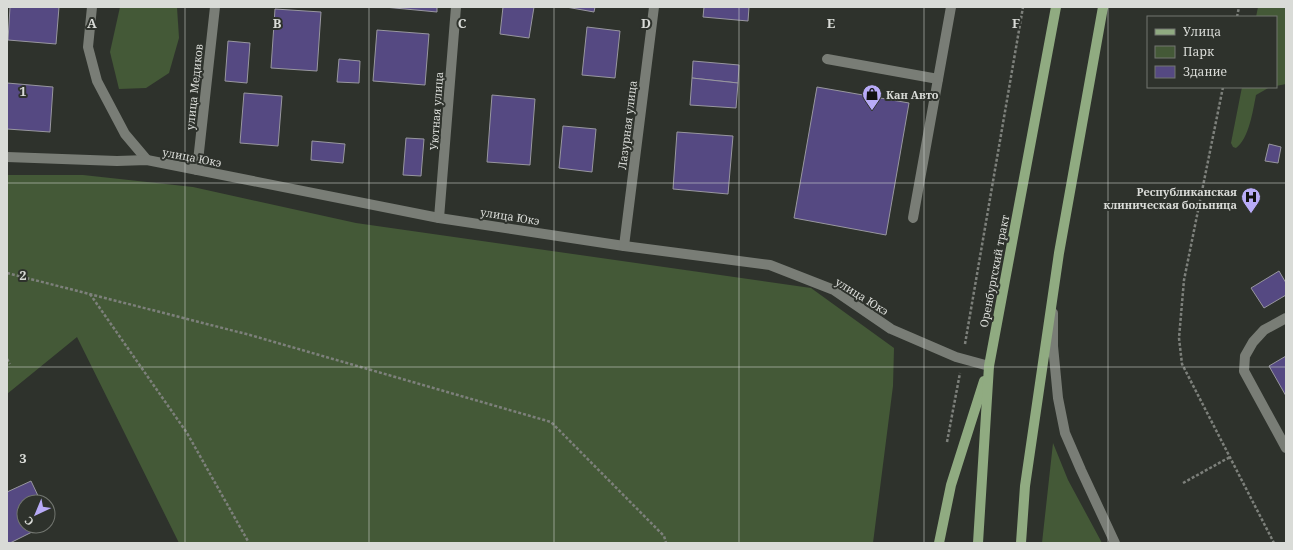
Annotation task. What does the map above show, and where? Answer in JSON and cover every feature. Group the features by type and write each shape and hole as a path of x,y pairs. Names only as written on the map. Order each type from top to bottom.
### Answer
{"main road":[{"name":"Оренбургский тракт","path":"978,543 989,366 1056,7"},
{"path":"1020,543 1025,486 1053,296 1103,7"},
{"path":"939,543 951,485 989,366"}],"street":[{"path":"92,7 88,47 97,81 124,134 147,160"},
{"name":"улица Медиков","path":"197,170 215,7"},
{"name":"Уютная улица","path":"439,218 456,7"},
{"name":"Лазурная улица","path":"624,246 654,7"},
{"path":"913,218 951,7"},
{"path":"827,59 938,79"},
{"name":"улица Юкэ","path":"7,157 117,161 147,160 439,218 624,246 770,265 834,290 891,329 963,359 989,366"},
{"path":"1053,296 1053,346 1058,398 1065,433 1115,543"},
{"path":"1286,318 1264,330 1253,342 1245,356 1244,371 1286,448"}],"path":[{"path":"947,443 963,359 1023,7"},
{"path":"1223,88 1184,280 1179,338 1182,364 1274,543"},
{"path":"7,273 257,337 551,422 664,536 666,543"},
{"path":"90,294 187,433 249,543"},
{"path":"7,359 10,364"},
{"path":"1183,483 1230,457"}],"green space":[{"path":"120,7 177,7 179,38 169,73 146,88 119,89 110,52"},
{"path":"1258,7 1286,7 1286,84 1277,86 1277,16 1256,16"},
{"path":"1242,88 1268,88 1256,95 1252,116 1244,138 1240,144 1236,148 1233,147 1231,143"},
{"path":"7,175 83,175 193,187 356,223 811,288 894,348 893,386 873,543 179,543 77,337 7,394"},
{"path":"1053,443 1068,480 1102,543 1042,543"}],"building":[{"path":"10,7 59,7 56,44 8,40"},
{"path":"384,7 437,7 437,12"},
{"path":"503,7 534,7 529,38 500,34"},
{"path":"566,7 595,7 594,12"},
{"path":"704,7 749,7 748,21 703,17"},
{"path":"275,9 321,12 317,71 271,68"},
{"path":"587,27 620,31 615,78 582,75"},
{"path":"377,30 429,34 425,85 373,81"},
{"path":"228,41 250,43 247,83 225,81"},
{"path":"339,59 360,61 359,83 337,82"},
{"path":"693,61 739,65 738,83 692,78"},
{"path":"692,78 738,83 736,108 690,105"},
{"path":"7,83 53,87 50,132 7,129"},
{"path":"817,87 909,103 886,235 794,218"},
{"path":"244,93 282,96 278,146 240,143"},
{"path":"492,95 535,99 530,165 487,162"},
{"path":"563,126 596,129 592,172 559,168"},
{"path":"677,132 733,136 728,194 673,189"},
{"path":"406,138 424,139 421,176 403,175"},
{"path":"312,141 345,144 343,163 311,160"},
{"path":"1269,144 1281,147 1278,163 1265,161"},
{"path":"1279,271 1286,283 1286,295 1264,308 1251,288"},
{"path":"1286,356 1286,396 1269,366"},
{"path":"31,481 37,494 16,494 16,534 28,534 10,543 7,543 7,492"}],"place":[{"name":"Кан Авто","path":"872,111"},
{"name":"Республиканская клиническая больница","path":"1251,214"}]}
